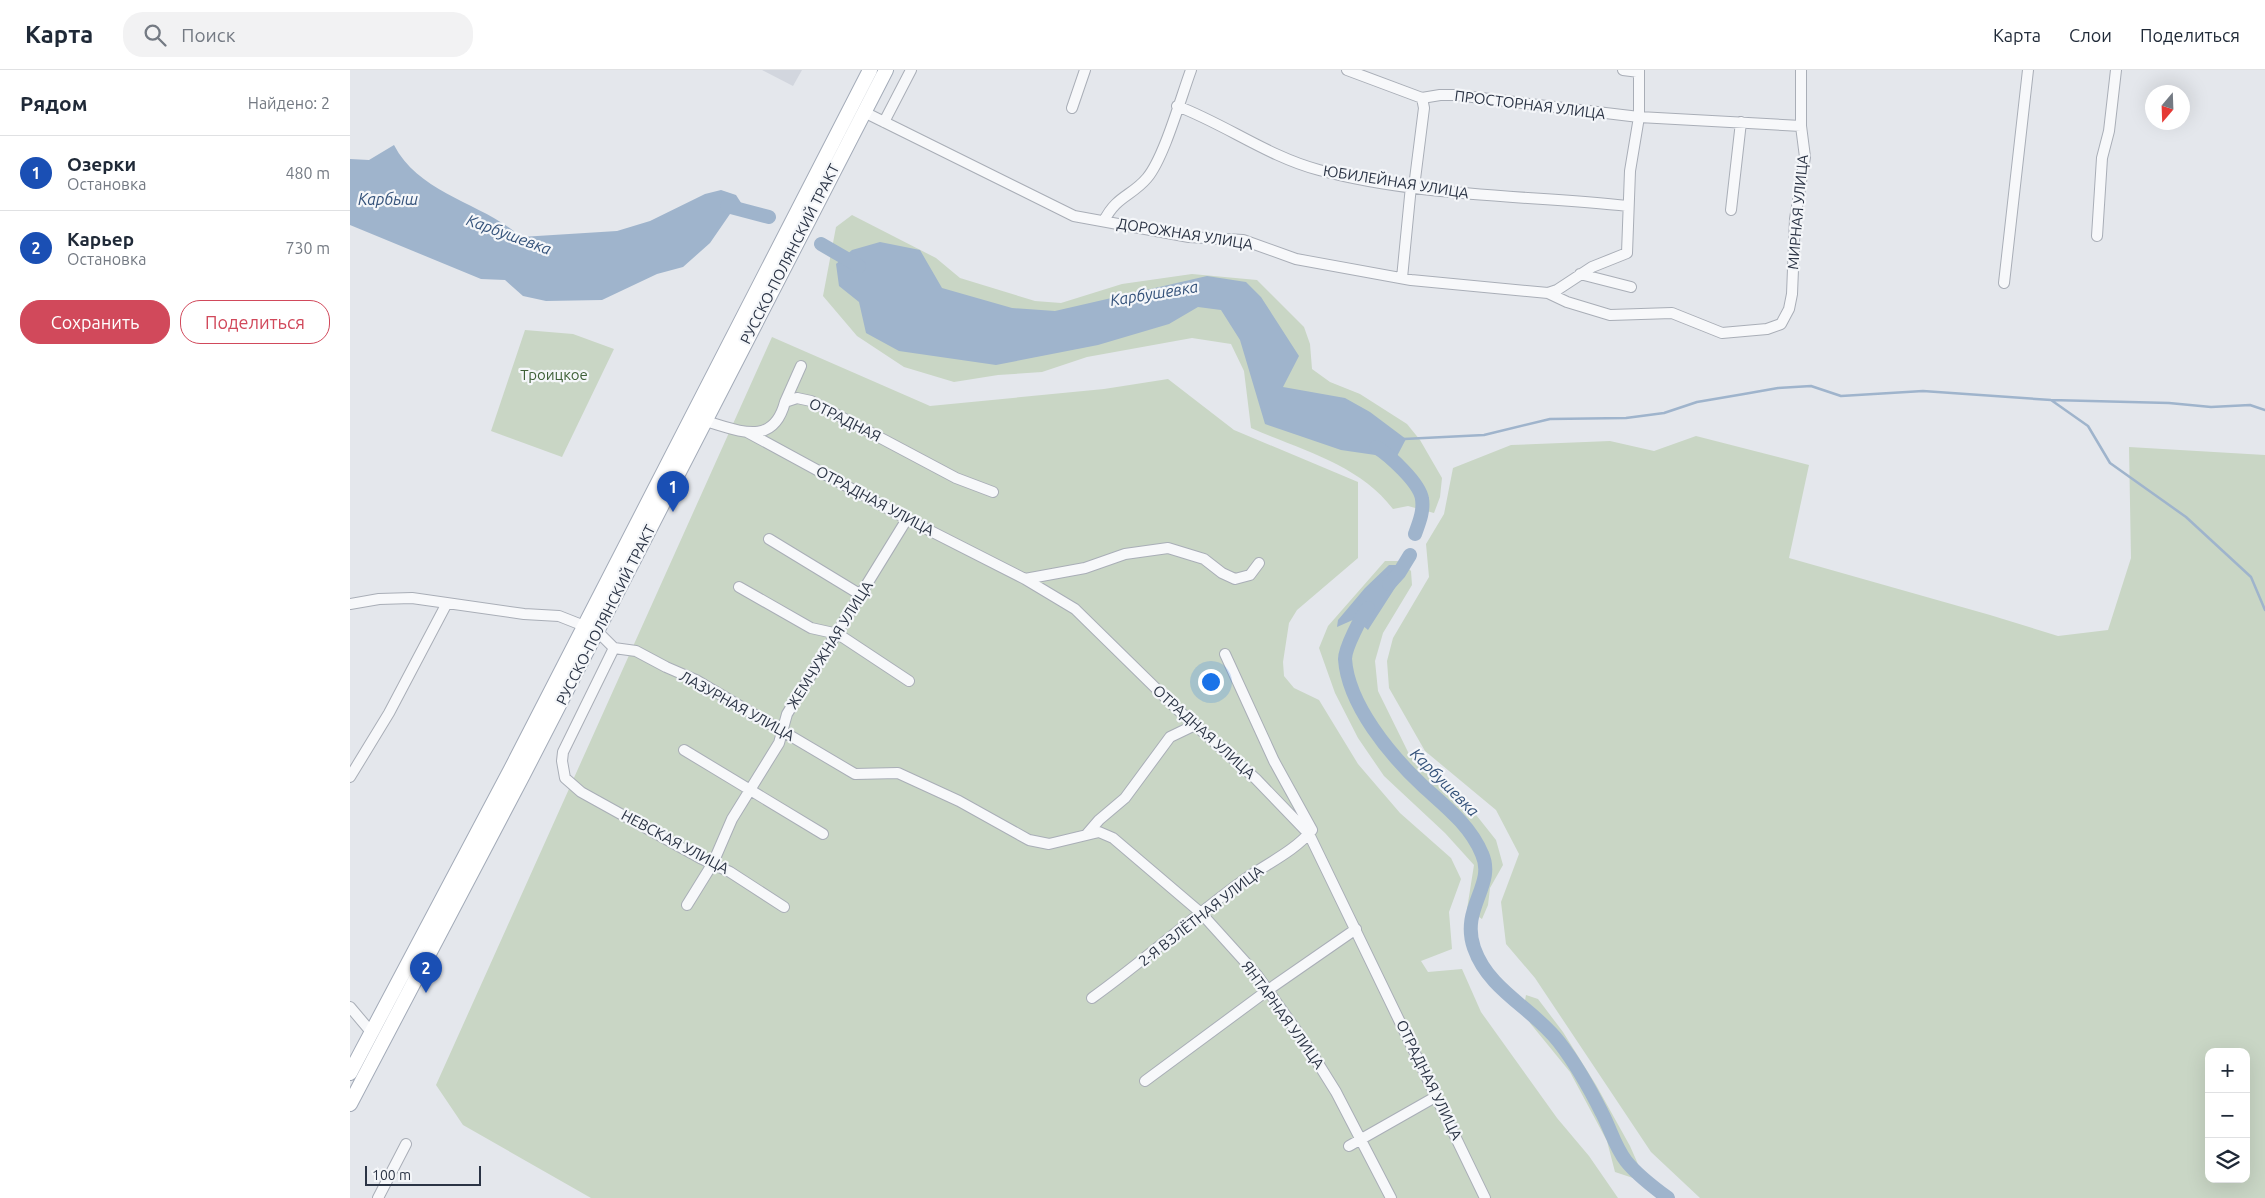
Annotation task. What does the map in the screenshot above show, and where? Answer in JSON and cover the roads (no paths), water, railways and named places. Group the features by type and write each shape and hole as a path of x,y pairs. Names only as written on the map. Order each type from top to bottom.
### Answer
{"main road":[{"name":"РУССКО-ПОЛЯНСКИЙ ТРАКТ","path":"350,1104 870,70"},
{"name":"РУССКО-ПОЛЯНСКИЙ ТРАКТ","path":"350,1073 705,421 886,70"}],"street":[{"path":"884,122 911,70"},
{"path":"1072,108 1085,70"},
{"path":"1104,221 1117,201 1140,185 1153,169 1191,70"},
{"path":"1347,70 1422,98 1424,108 1412,187 1402,278"},
{"path":"1548,293 1557,290 1592,267 1627,253 1631,162 1639,117 1639,71 1622,70"},
{"name":"МИРНАЯ УЛИЦА","path":"1548,293 1567,302 1610,315 1672,313 1722,333 1767,329 1781,324 1789,309 1792,294 1795,219 1805,157 1801,126 1801,70"},
{"path":"2004,283 2028,70"},
{"path":"2097,236 2102,158 2109,131 2116,70"},
{"name":"ПРОСТОРНАЯ УЛИЦА","path":"1422,98 1456,95 1639,117 1801,126"},
{"name":"ЮБИЛЕЙНАЯ УЛИЦА","path":"1177,106 1306,166 1332,173 1412,187 1485,195 1628,206"},
{"name":"ДОРОЖНАЯ УЛИЦА","path":"864,112 1074,216 1189,237 1243,240 1296,259 1402,278 1548,293"},
{"path":"1730,210 1741,122"},
{"path":"1580,274 1632,287"},
{"path":"705,421 747,432 766,431 773,426 782,412 801,366"},
{"name":"ОТРАДНАЯ","path":"785,402 797,398 810,400 956,478 993,492"},
{"name":"ОТРАДНАЯ УЛИЦА","path":"747,432 908,519 1025,578 1075,610 1195,726 1256,779 1309,834 1485,1198"},
{"name":"ЖЕМЧУЖНАЯ УЛИЦА","path":"687,906 713,863 732,819 779,743 787,714 908,519"},
{"path":"769,539 861,596"},
{"path":"1025,578 1085,568 1125,554 1168,548 1204,559 1222,573 1235,578 1250,575 1259,563"},
{"path":"740,586 811,628 838,634 909,681"},
{"path":"350,604 378,599 412,598 524,614 559,616 591,628 614,648"},
{"path":"350,777 389,713 447,603"},
{"name":"ЛАЗУРНАЯ УЛИЦА","path":"614,648 636,651 666,668 696,680 855,774 898,773 959,801 1029,840 1048,844 1087,834"},
{"name":"НЕВСКАЯ УЛИЦА","path":"614,648 567,741 562,761 565,778 581,792 730,872 784,907"},
{"path":"1225,654 1274,761 1312,830 1309,834"},
{"path":"1087,834 1099,820 1126,798 1170,736 1195,726"},
{"path":"684,750 823,834"},
{"name":"ЯНТАРНАЯ УЛИЦА","path":"1087,834 1099,832 1113,838 1201,913 1257,975 1306,1044 1331,1084 1391,1198"},
{"name":"2-Я ВЗЛЁТНАЯ УЛИЦА","path":"1092,998 1146,959 1201,913 1309,834"},
{"path":"1145,1081 1268,990 1356,929"},
{"path":"350,1007 372,1033"},
{"path":"1350,1146 1437,1096"},
{"path":"378,1198 406,1144"}],"water":[{"name":"Карбыш","path":"394,145 405,162 419,176 435,187 505,225 521,237 617,231 650,221 705,194 721,190 736,195 747,212 730,214 710,243 683,267 657,274 602,300 546,301 523,296 505,280 481,279 350,225 350,159 369,160"},
{"path":"880,242 920,250 942,288 1012,308 1055,311 1207,276 1246,282 1261,297 1299,356 1283,387 1345,398 1370,412 1406,439 1396,458 1341,450 1265,424 1240,340 1221,310 1198,307 1169,324 1098,345 996,365 899,351 866,333 859,302 839,286 836,264 852,250"},
{"path":"1389,565 1401,565 1402,577 1368,630 1355,619 1337,627 1338,620 1365,588"}],"waterway":[{"name":"Карбушевка","path":"727,206 769,217"},
{"name":"Карбушевка","path":"821,244 859,266"},
{"path":"1404,439 1484,435 1550,419 1626,418 1664,413 1697,402 1778,388 1811,386 1841,396 1923,391 2051,400 2169,403 2211,407 2250,405 2265,410"},
{"path":"2051,400 2088,426 2110,463 2186,517 2251,577 2265,610"},
{"name":"Карбушевка","path":"1376,447 1403,470 1420,492 1422,499 1421,517 1415,534"},
{"name":"Карбушевка","path":"1389,584 1399,573 1410,555"},
{"name":"Карбушевка","path":"1368,608 1361,618 1346,654 1348,676 1354,694 1363,711 1385,745 1411,774 1464,825 1482,854 1485,876 1471,921 1474,948 1481,963 1501,988 1537,1019 1559,1042 1588,1086 1622,1156 1640,1176 1668,1198"}],"place":[{"name":"Озерки","path":"673,512"},
{"name":"Карьер","path":"426,993"}],"park label":[{"name":"Троицкое","path":"554,375"}]}
